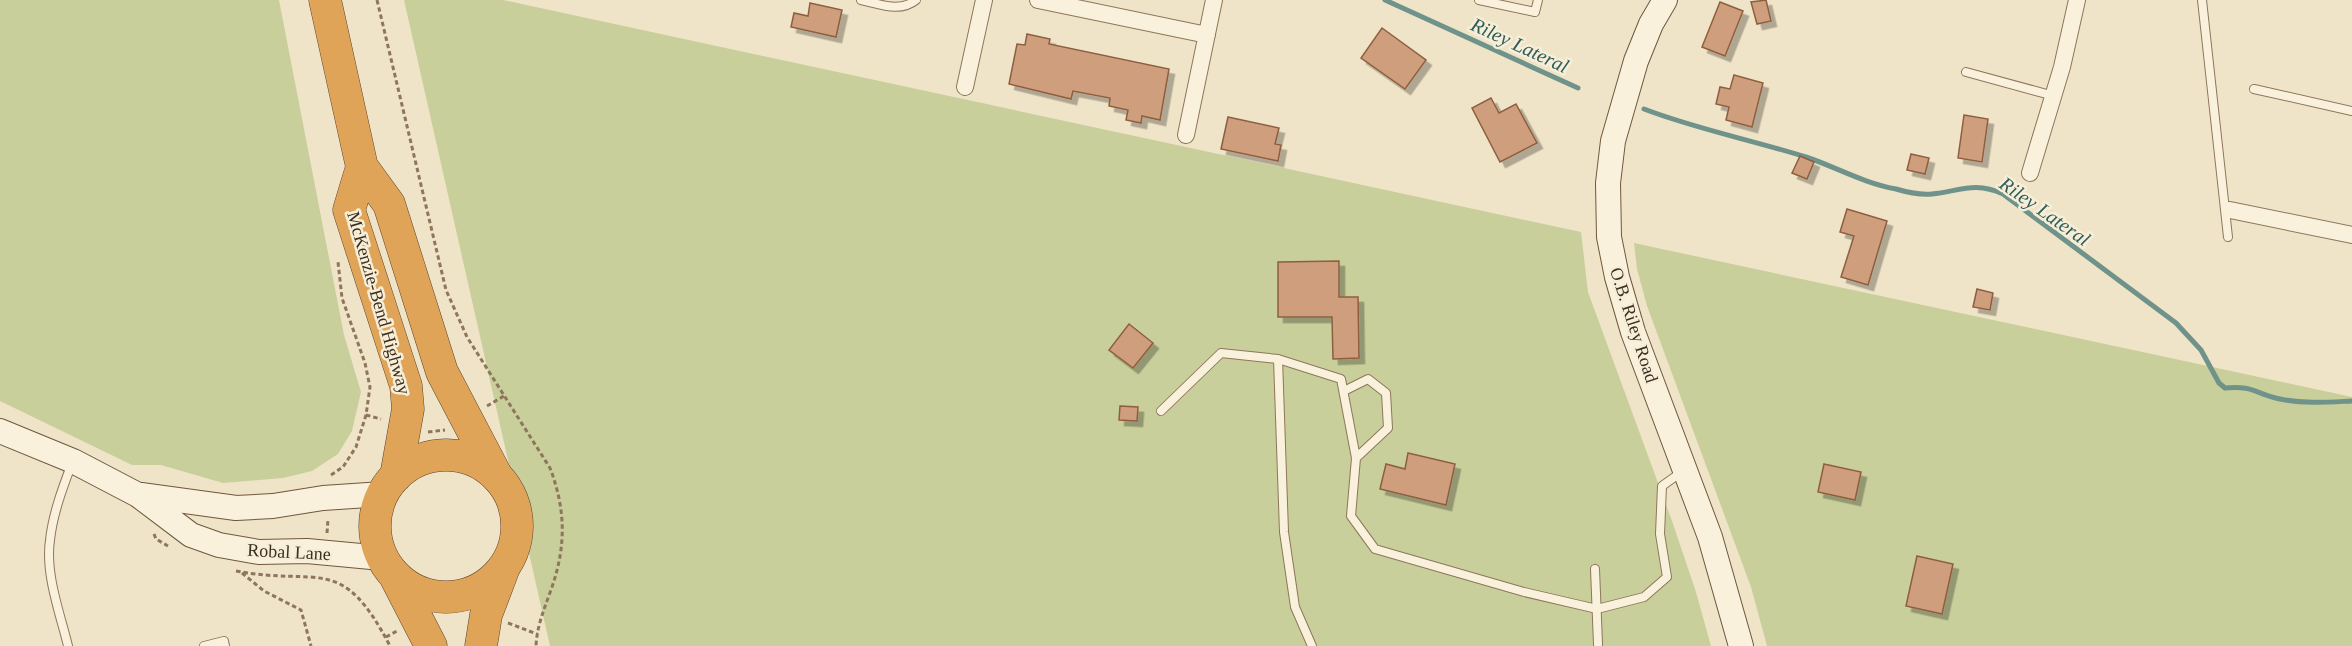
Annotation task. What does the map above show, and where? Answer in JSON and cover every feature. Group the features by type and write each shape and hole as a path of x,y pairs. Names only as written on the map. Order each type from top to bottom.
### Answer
{"highway":[{"name":"McKenzie-Bend Highway","path":"325,0 362,167 389,204 442,372 497,477"},
{"name":"McKenzie-Bend Highway","path":"362,167 349,210 406,386 405,426 389,485"},
{"path":"431,646 375,537 376,515 389,485 414,463 436,456 458,456 479,463 497,477 511,497 517,521 515,545 486,615 482,646"},
{"path":"389,567 416,591 431,595 464,595 487,585 504,568"}],"street":[{"path":"965,87 984,0"},
{"path":"1038,0 1207,35"},
{"path":"1186,135 1214,0"},
{"name":"O.B. Riley Road","path":"1665,0 1651,24 1636,61 1613,141 1608,183 1609,237 1617,277 1633,332 1710,537 1741,646"},
{"path":"2030,173 2054,96 2077,0"},
{"path":"2230,210 2352,235"},
{"name":"Robal Lane","path":"0,431 73,461 138,495 191,535 219,545 259,552 324,553 389,567"},
{"name":"Robal Lane","path":"138,495 236,508 273,506 389,485"}],"lane":[{"path":"861,0 906,7 916,0"},
{"path":"1479,0 1535,12 1538,0"},
{"path":"2202,0 2228,237"},
{"path":"1966,72 2054,96"},
{"path":"2254,89 2352,111"},
{"path":"1161,411 1221,353 1278,359 1341,379 1356,458 1351,516 1375,549 1524,592 1597,609 1644,597 1667,577 1660,534 1662,486 1685,470"},
{"path":"1278,359 1284,532 1296,607 1311,646"},
{"path":"1344,391 1368,379 1386,393 1388,429 1356,458"},
{"path":"68,646 51,575 49,541 62,489 73,461"},
{"path":"1595,569 1598,644"},
{"path":"204,646 224,641 225,646"}],"path":[{"path":"377,0 446,290 463,330 550,468 559,492 563,516 563,541 543,610 536,646"},
{"path":"320,576 329,523 318,480 333,474 351,457 366,415 370,387 369,375 342,298 338,260"},
{"path":"366,415 429,432 444,431 504,396"},
{"path":"156,539 170,547"},
{"path":"229,570 320,576 343,585 352,591 390,646"},
{"path":"241,572 264,591 301,610 311,646"}],"green space":[{"path":"0,0 279,0 344,335 361,392 352,431 338,454 312,471 283,478 223,483 161,465 132,465 0,401"},
{"path":"404,0 503,0 1581,232 1588,292 1672,521 1711,646 550,646"},
{"path":"1634,243 2352,397 2352,646 1767,646 1751,587 1647,306 1637,269"}],"building":[{"path":"1766,0 1771,21 1757,24 1751,2"},
{"path":"1720,2 1743,11 1725,56 1702,47"},
{"path":"810,3 842,10 836,37 791,27 794,13 808,16"},
{"path":"1382,28 1426,60 1405,89 1361,58"},
{"path":"1027,34 1050,39 1049,44 1169,69 1160,120 1142,116 1141,123 1126,120 1128,110 1109,106 1110,98 1073,91 1071,99 1009,84 1017,44 1025,45"},
{"path":"1734,75 1763,83 1752,127 1726,120 1729,107 1716,104 1720,87 1730,89"},
{"path":"1491,98 1499,113 1516,104 1537,143 1500,162 1472,108"},
{"path":"1964,115 1988,119 1982,162 1958,158"},
{"path":"1228,117 1279,128 1275,144 1281,145 1278,161 1221,149"},
{"path":"1911,154 1929,158 1925,174 1907,170"},
{"path":"1800,156 1814,162 1807,179 1792,173"},
{"path":"1847,209 1887,221 1868,285 1841,277 1854,236 1840,232"},
{"path":"1339,261 1339,297 1358,297 1359,358 1333,359 1332,317 1278,317 1278,262"},
{"path":"1977,289 1993,293 1990,310 1973,307"},
{"path":"1129,324 1153,343 1133,368 1109,350"},
{"path":"1120,406 1138,407 1137,421 1119,420"},
{"path":"1408,453 1455,464 1446,505 1380,489 1386,464 1405,469"},
{"path":"1824,464 1861,472 1855,500 1818,492"},
{"path":"1917,556 1953,564 1942,614 1906,606"}],"waterway":[{"name":"Riley Lateral","path":"1385,0 1578,88"},
{"name":"Riley Lateral","path":"1644,109 1684,123 1806,157 1872,183 1904,191 1932,194 1976,187 2003,194 2176,323 2201,350 2219,383 2225,388 2248,389 2298,402 2352,401"}]}
